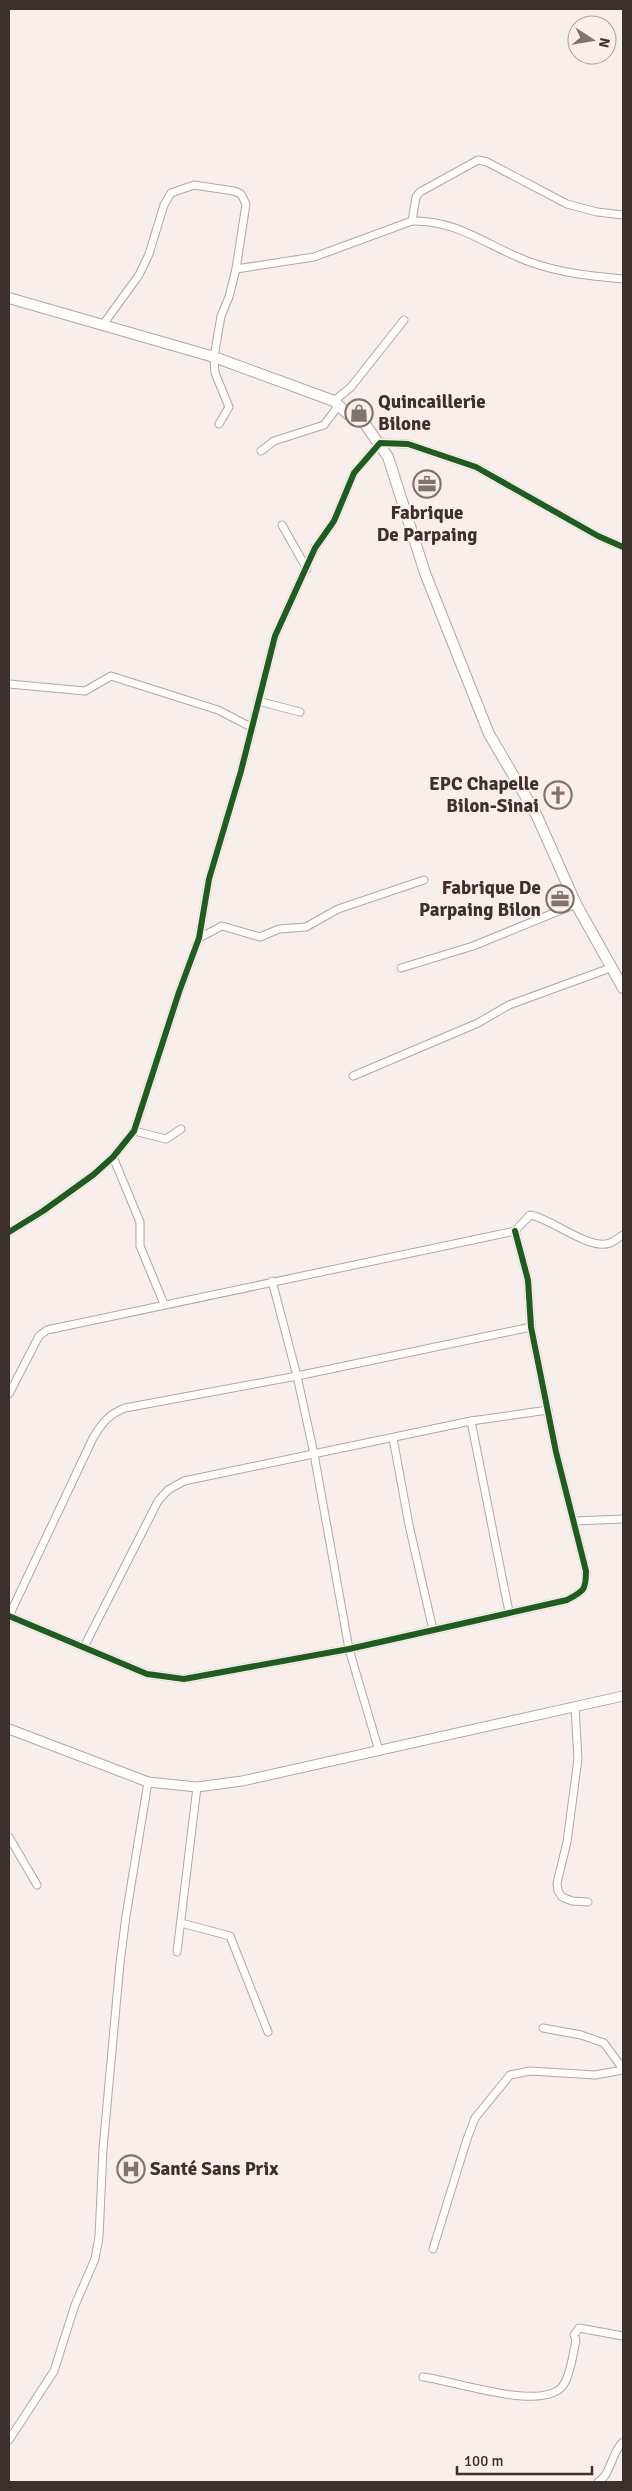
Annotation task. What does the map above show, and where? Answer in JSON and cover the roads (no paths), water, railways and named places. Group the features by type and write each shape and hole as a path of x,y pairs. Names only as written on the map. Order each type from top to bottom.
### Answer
{"main road":[{"path":"9,298 214,357 337,404 365,424 380,443 394,475 425,573 489,734 536,814 576,904 613,967 623,988"}],"street":[{"path":"412,221 416,197 420,192 478,160 487,162 568,204 597,212 623,214"},
{"path":"102,326 139,274 149,254 164,205 171,193 194,185 234,191 241,194 246,204 236,269 229,297 221,316 214,357 215,373 229,407 219,424"},
{"path":"236,269 314,258 412,221 455,226 528,262 565,273 623,279"},
{"path":"261,451 274,441 324,425 336,409 337,404 404,320"},
{"path":"9,1232 65,1196 93,1175 113,1157 134,1131 179,992 199,938 209,879 229,815 279,624 307,569 315,548 334,521 354,473 380,443 408,444 476,468 623,548"},
{"path":"282,525 307,569"},
{"path":"9,684 85,691 111,676 218,710 252,727"},
{"path":"258,701 300,712"},
{"path":"199,938 222,926 260,937 279,929 306,926 338,908 424,880"},
{"path":"401,968 473,946 576,904"},
{"path":"353,1076 478,1023 509,1005 613,967"},
{"path":"134,1131 166,1139 182,1129"},
{"path":"113,1157 140,1222 140,1246 164,1304"},
{"path":"9,1394 39,1336 47,1330 515,1231 530,1215 575,1236 603,1244 610,1243 623,1234"},
{"path":"515,1231 528,1280 532,1327 556,1452 586,1570 586,1585 582,1592 567,1600 349,1650 184,1679 147,1674 9,1616 93,1438 104,1420 113,1413 125,1408 297,1376 532,1327"},
{"path":"272,1281 297,1376 314,1454 349,1650 379,1751"},
{"path":"84,1647 145,1526 168,1490 184,1481 470,1421 548,1410"},
{"path":"470,1421 509,1612"},
{"path":"393,1438 409,1525 433,1630"},
{"path":"575,1521 623,1519"},
{"path":"9,1729 148,1782 197,1787 242,1782 623,1696"},
{"path":"575,1708 578,1759 567,1842 558,1882 558,1891 562,1897 572,1901 588,1902"},
{"path":"9,2440 54,2371 78,2296 95,2259 99,2237 103,2143 120,1964 148,1782"},
{"path":"177,1952 197,1787"},
{"path":"9,1838 37,1885"},
{"path":"181,1923 230,1936 268,2032"},
{"path":"433,2249 466,2140 475,2118 510,2075 530,2070 595,2075 623,2069 604,2043 581,2035 543,2028"},
{"path":"423,2377 522,2396 545,2396 557,2392 564,2384 576,2340 574,2334 579,2328 623,2336"},
{"path":"598,2482 604,2479 613,2455 623,2442"}],"place":[{"name":"Quincaillerie Bilone","path":"359,413"},
{"name":"Fabrique De Parpaing","path":"427,484"},
{"name":"EPC Chapelle Bilon-Sinai","path":"558,795"},
{"name":"Fabrique De Parpaing Bilon","path":"560,899"},
{"name":"Santé Sans Prix","path":"131,2169"}]}
